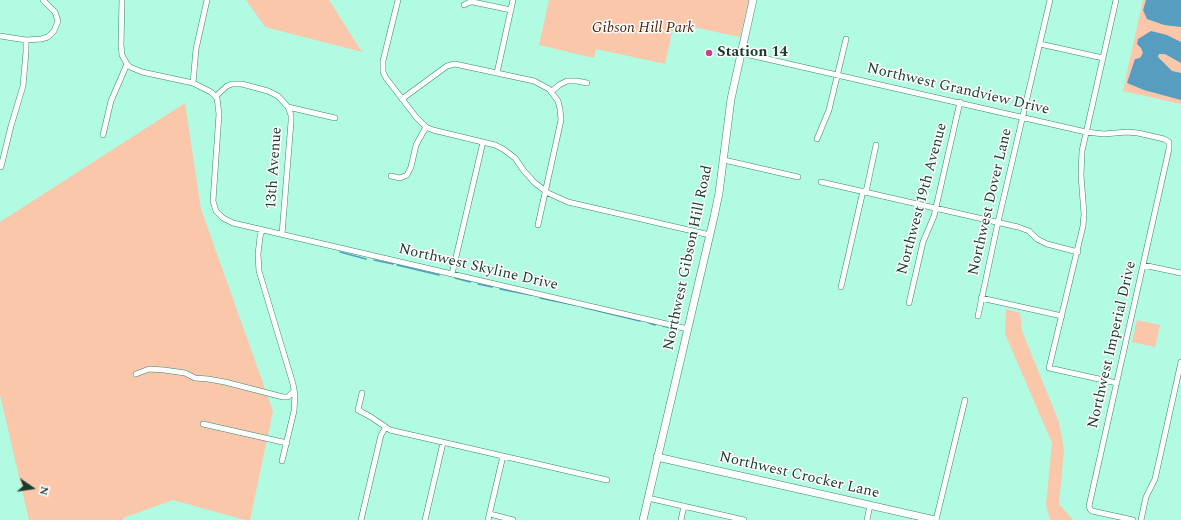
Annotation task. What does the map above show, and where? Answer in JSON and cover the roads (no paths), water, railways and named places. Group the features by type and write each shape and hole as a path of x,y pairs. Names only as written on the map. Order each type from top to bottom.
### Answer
{"main road":[{"name":"Northwest Gibson Hill Road","path":"643,520 718,200 731,99 753,0"},
{"name":"Northwest Crocker Lane","path":"657,457 936,520"}],"street":[{"path":"0,36 35,40 45,38 51,34 58,21 57,14 43,0"},
{"path":"122,0 122,55 130,67 142,72 193,83 216,96 227,86 232,84 242,84 268,91 278,96 287,106 334,118"},
{"path":"193,83 196,49 207,0"},
{"path":"398,0 383,61 383,72 416,117 426,127 495,145 509,152 531,179 556,197 576,204 710,235"},
{"path":"497,73 513,0"},
{"name":"Northwest Dover Lane","path":"978,316 998,222 1050,0"},
{"path":"1116,0 1086,132 1081,161 1084,214 1083,226 1049,368 1117,384"},
{"path":"464,5 473,2 511,10"},
{"path":"817,139 829,110 846,39"},
{"path":"1,168 15,110 21,92 26,40"},
{"path":"1040,44 1103,58"},
{"name":"Northwest Grandview Drive","path":"741,53 1086,132 1104,134 1117,132 1138,133 1164,139 1169,142"},
{"path":"103,134 111,101 127,64"},
{"path":"402,99 450,65 460,64 534,81 551,92 558,101 561,116 538,225"},
{"path":"551,92 559,85 567,81 586,83"},
{"name":"Northwest Skyline Drive","path":"216,96 219,114 213,201 218,214 228,221 688,329"},
{"name":"Northwest 19th Avenue","path":"909,303 923,242 932,224 960,102"},
{"name":"13th Avenue","path":"282,234 291,122 287,106"},
{"path":"391,176 400,178 407,175 411,167 416,145 426,127"},
{"path":"452,274 483,142"},
{"name":"Northwest Imperial Drive","path":"1133,520 1092,511 1089,506 1169,149 1169,142"},
{"path":"841,287 876,145"},
{"path":"724,160 798,177"},
{"path":"821,182 1018,227 1029,232 1037,239 1047,244 1078,252"},
{"path":"262,230 258,254 260,271 294,391 294,411 282,461"},
{"path":"1143,265 1181,273"},
{"path":"981,298 1062,316"},
{"path":"1141,520 1146,497 1155,478 1181,362"},
{"path":"136,374 149,369 164,370 185,374 195,378 225,382 283,397 288,397 294,391"},
{"path":"362,393 358,410 371,416 396,432 607,480"},
{"path":"936,520 965,400"},
{"path":"204,424 287,443"},
{"path":"361,520 381,435 386,427"},
{"path":"425,520 443,443"},
{"path":"503,456 489,517 513,520"},
{"path":"648,498 744,520"},
{"path":"867,520 870,505"},
{"path":"681,520 684,506"}],"water":[{"path":"1146,0 1181,0 1181,27 1164,25 1147,19 1143,10"},
{"path":"1151,31 1167,35 1181,42 1181,63 1165,54 1159,54 1158,57 1172,71 1181,73 1181,100 1144,90 1127,83 1135,59 1140,58 1143,53 1137,44 1138,39"}],"waterway":[{"path":"340,252 366,259"},
{"path":"374,260 393,264"},
{"path":"397,265 439,275"},
{"path":"455,278 470,282"},
{"path":"478,284 492,287"},
{"path":"500,289 531,295"},
{"path":"540,298 574,305"},
{"path":"582,307 640,321"},
{"path":"649,323 655,325"},
{"path":"663,326 675,329"}],"place":[{"name":"Station 14","path":"709,53"}],"park label":[{"name":"Gibson Hill Park","path":"643,29"}]}
